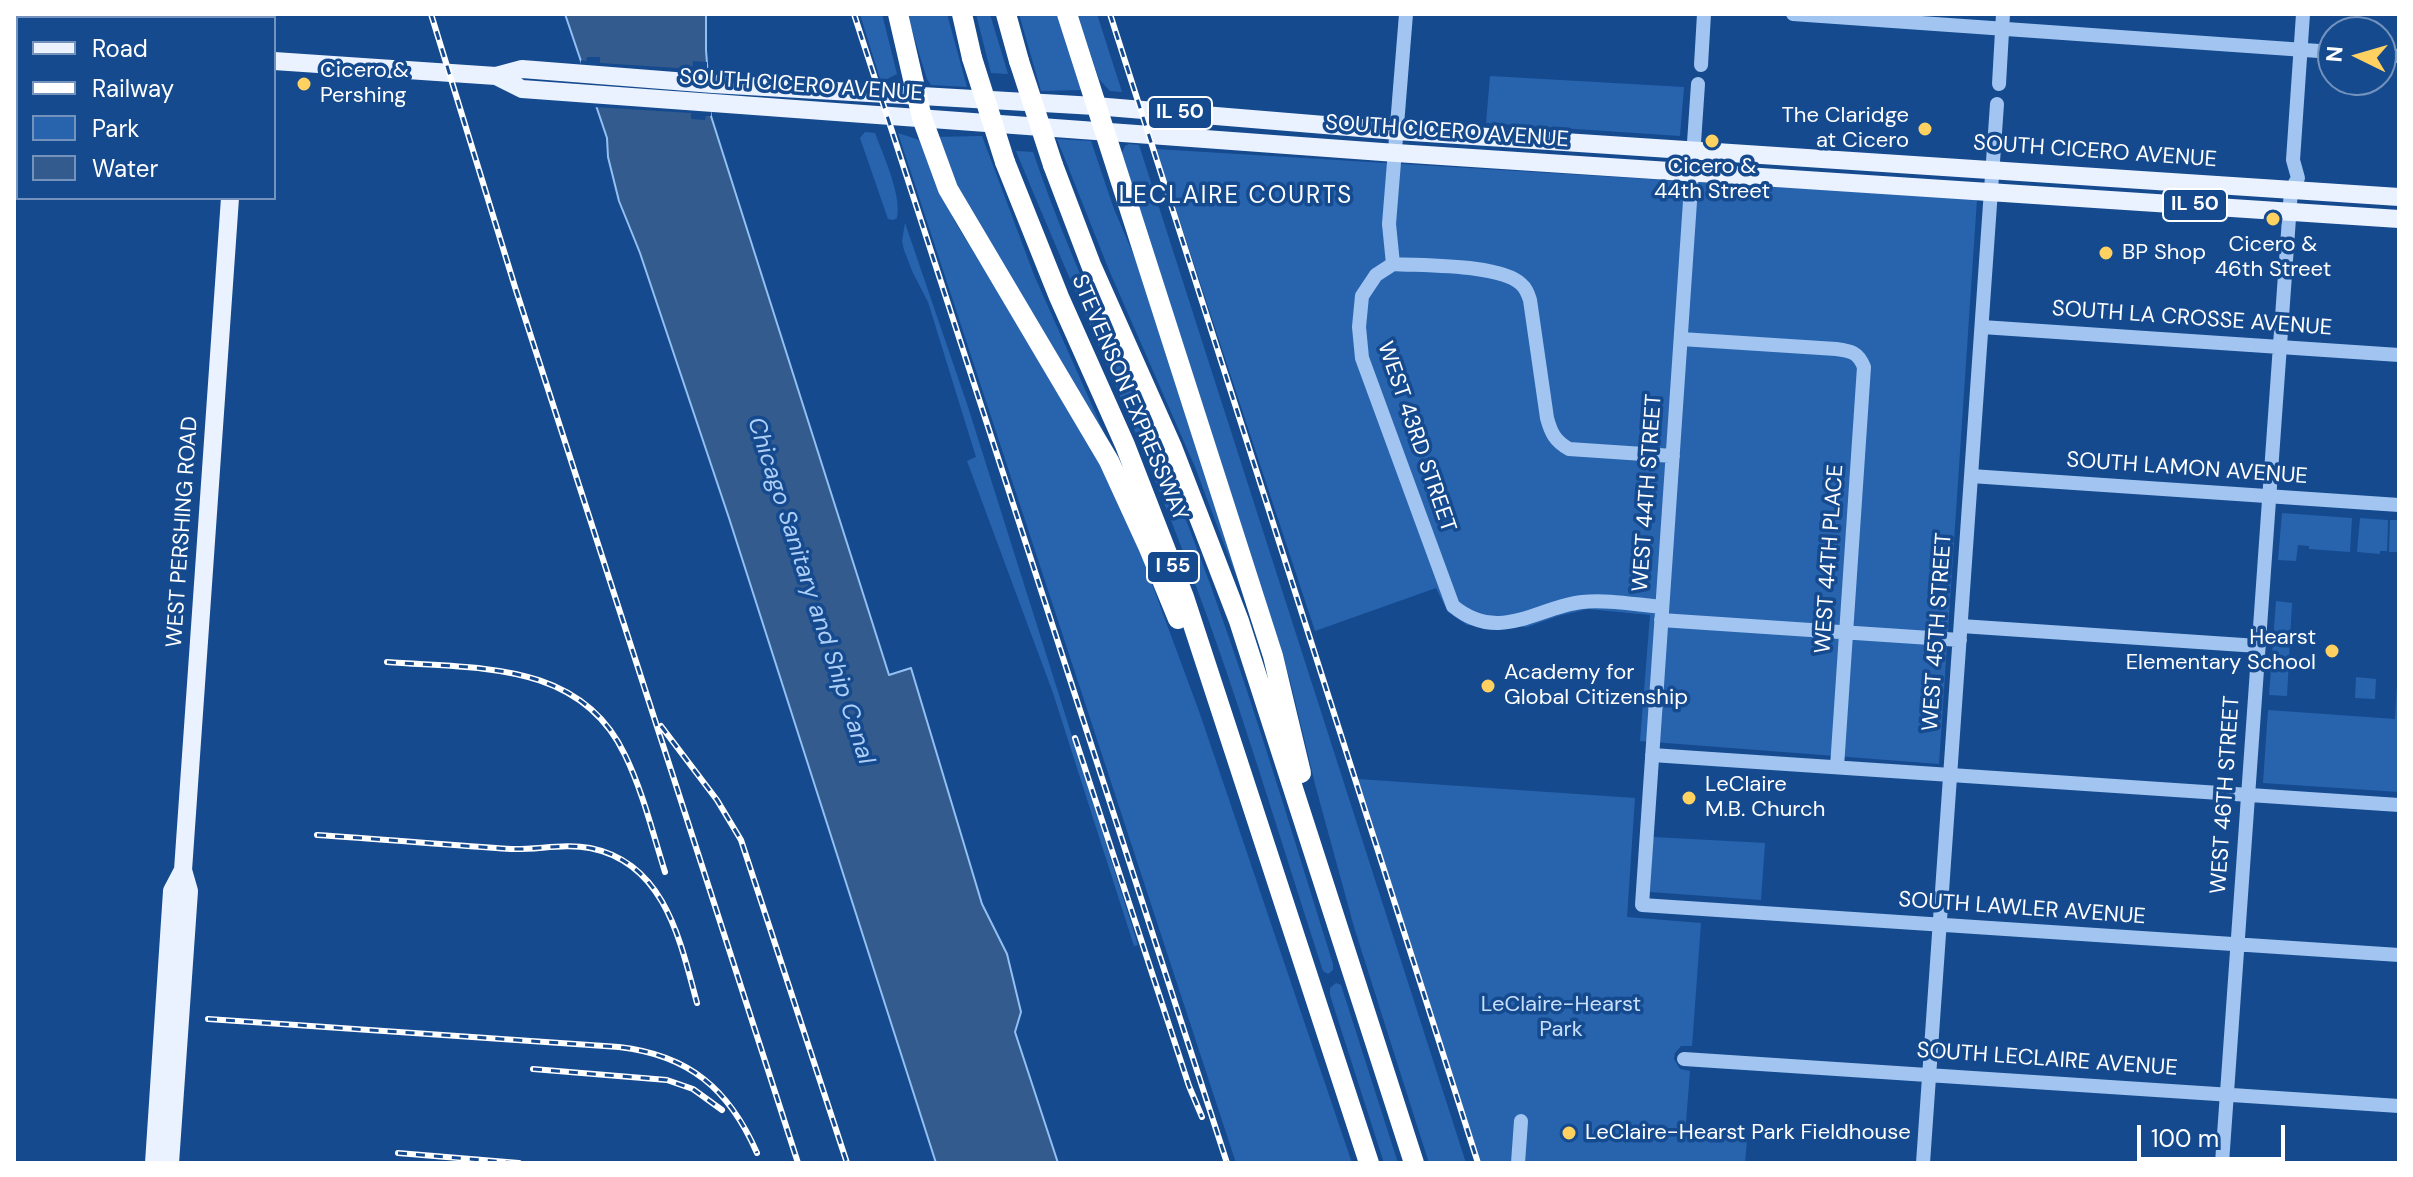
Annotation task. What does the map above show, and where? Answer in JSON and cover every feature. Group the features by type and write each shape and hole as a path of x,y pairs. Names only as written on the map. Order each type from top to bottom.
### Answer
{"highway":[{"path":"898,14 922,118 948,189 1095,437 1127,497 1171,602 1252,835 1290,914"},
{"name":"STEVENSON EXPRESSWAY","path":"962,14 972,58 1005,162 1048,271 1153,513 1212,677 1369,1163"},
{"name":"STEVENSON EXPRESSWAY","path":"1006,14 1076,230 1145,382 1212,547 1327,890"},
{"path":"1067,14 1102,131 1273,656 1327,890"},
{"name":"I 55","path":"1327,890 1414,1163"}],"main road":[{"name":"SOUTH CICERO AVENUE","path":"276,61 496,76 522,69 713,84 917,94 1397,131 2399,197"},
{"name":"SOUTH CICERO AVENUE","path":"496,76 522,89 712,104 2399,219"},
{"name":"WEST PERSHING ROAD","path":"170,1163 164,1134 172,891 183,870 230,200"},
{"name":"WEST PERSHING ROAD","path":"154,1163 164,1134"}],"street":[{"path":"1406,14 1389,224 1393,264 1490,271 1513,278 1524,286 1530,300 1547,418 1551,432 1559,443 1569,449 1673,456"},
{"path":"1701,65 1704,14"},
{"path":"1793,14 2003,22 2317,51"},
{"name":"WEST 46TH STREET","path":"2222,1163 2291,190 2286,177 2293,160 2303,14"},
{"path":"1999,84 2003,22"},
{"name":"WEST 44TH STREET","path":"1642,905 1698,84"},
{"name":"WEST 45TH STREET","path":"1923,1163 1997,104"},
{"name":"WEST 43RD STREET","path":"1393,264 1376,275 1362,296 1362,358 1448,597 1461,613 1494,622 1519,621 1579,603 1662,614"},
{"name":"SOUTH LA CROSSE AVENUE","path":"1982,327 2399,355"},
{"name":"WEST 44TH PLACE","path":"1681,339 1836,349 1860,356 1864,378 1837,767"},
{"name":"SOUTH LAMON AVENUE","path":"1971,476 2399,505"},
{"path":"1662,614 1847,632 1960,633 2258,646"},
{"path":"1652,755 2399,805"},
{"name":"SOUTH LAWLER AVENUE","path":"1642,905 2399,955"},
{"name":"SOUTH LECLAIRE AVENUE","path":"1688,1059 2399,1106"},
{"path":"1518,1163 1521,1121"}],"green space":[{"path":"860,14 882,14 897,74 881,82"},
{"path":"907,14 947,14 967,87 931,85"},
{"path":"976,14 990,14 1008,74 991,73"},
{"path":"1019,14 1061,14 1083,90 1041,91"},
{"path":"1077,14 1097,14 1122,92 1110,91 1099,79"},
{"path":"1490,76 1684,87 1680,136 1486,123"},
{"path":"865,132 875,133 891,175 898,209 897,218 893,220 888,219 860,138"},
{"path":"898,133 919,140 955,222 1102,460 1135,538 1200,714 1352,1163 1236,1163"},
{"path":"982,136 1034,275 1115,457 964,207 936,137"},
{"path":"1057,139 1091,141 1114,209 1140,270 1255,626 1195,467 1109,270"},
{"path":"1129,144 1139,145 1466,1163 1429,1163 1354,927 1290,680 1121,155"},
{"path":"1156,149 1977,199 1939,764 1640,741 1650,615 1588,609 1527,627 1467,625 1448,612 1436,588 1315,631"},
{"path":"1016,151 1033,152 1069,248 1191,533 1248,693 1333,964 1333,970 1328,974 1323,971 1242,717 1169,514"},
{"path":"905,223 968,407 1138,945 1134,946 1053,693 967,461 976,457 928,302 904,250"},
{"path":"2282,513 2352,518 2350,552 2309,549 2309,546 2298,545 2296,561 2278,560"},
{"path":"2360,518 2388,520 2387,551 2380,551 2380,554 2357,552"},
{"path":"2390,520 2399,520 2399,552 2389,552"},
{"path":"2276,601 2292,603 2287,696 2269,695"},
{"path":"2356,677 2376,679 2375,699 2355,698"},
{"path":"2397,685 2399,792 2263,783 2268,710 2395,719"},
{"name":"LeClaire-Hearst Park","path":"1358,779 1635,798 1627,917 1701,923 1692,1046 1681,1046 1674,1059 1680,1069 1690,1071 1685,1135 1747,1140 1745,1163 1481,1163"},
{"path":"1653,837 1765,843 1761,900 1650,892"},
{"path":"1336,983 1341,985 1398,1163 1384,1163 1330,995 1330,988"}],"water":[{"name":"Chicago Sanitary and Ship Canal","path":"565,14 706,14 711,116 889,675 911,668 982,904 1007,954 1021,1012 1015,1032 1058,1163 936,1163 729,518 640,253 619,201 608,157 607,138"}],"pier":[{"path":"587,57 600,57 600,63 692,69 693,61 707,62 707,68 713,69 714,73 711,116 706,116 705,120 691,119 691,113 593,107 580,68 581,60 586,61"}],"railway":[{"path":"431,14 515,287 798,1163"},
{"path":"854,14 1227,1163"},
{"path":"1110,14 1478,1163"},
{"path":"387,662 490,669 553,686 581,701 606,724 625,755 665,872"},
{"path":"661,726 717,800 741,840 847,1163"},
{"path":"1075,738 1189,1086 1202,1117"},
{"path":"317,835 511,849 580,847 615,856 636,870 652,887 665,908 684,954 697,1003"},
{"path":"208,1019 644,1051 686,1067 704,1079 733,1111 757,1153"},
{"path":"533,1069 667,1080 693,1089 722,1110"},
{"path":"398,1153 519,1163"}],"place":[{"name":"Cicero & Pershing","path":"304,84"},
{"name":"The Claridge at Cicero","path":"1925,129"},
{"name":"Cicero & 44th Street","path":"1712,141"},
{"name":"Cicero & 46th Street","path":"2273,219"},
{"name":"BP Shop","path":"2106,253"},
{"name":"Hearst Elementary School","path":"2332,651"},
{"name":"Academy for Global Citizenship","path":"1488,686"},
{"name":"LeClaire M.B. Church","path":"1689,798"},
{"name":"LeClaire-Hearst Park Fieldhouse","path":"1569,1133"}],"district":[{"name":"LECLAIRE COURTS","path":"1236,197"}]}
